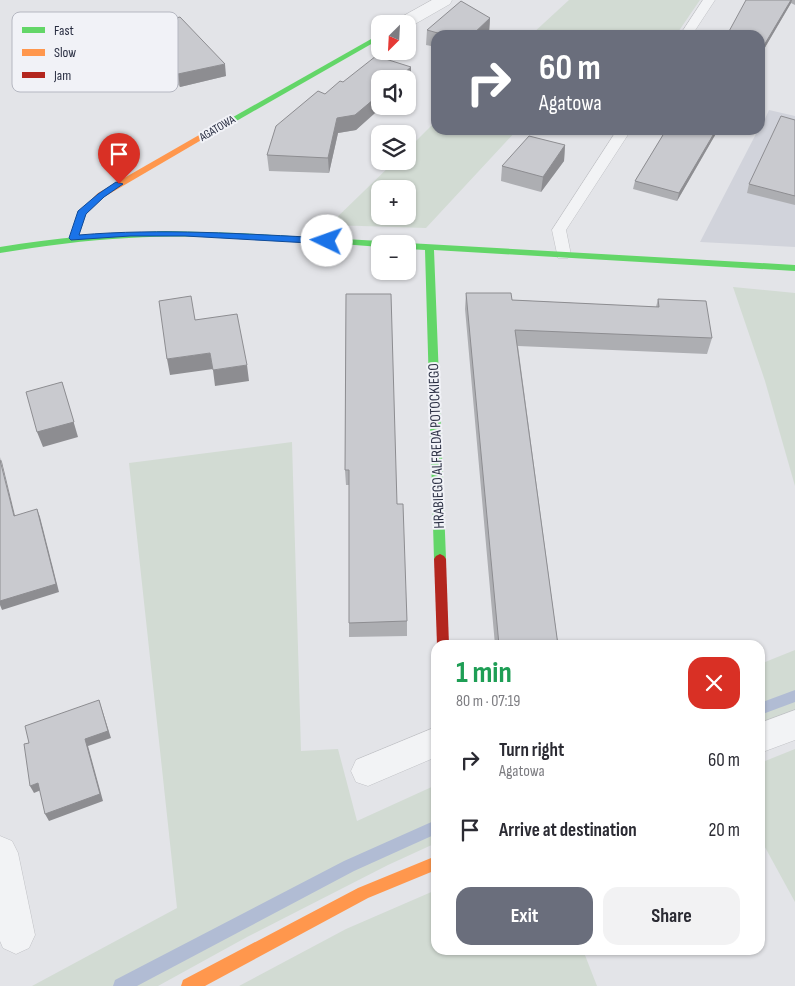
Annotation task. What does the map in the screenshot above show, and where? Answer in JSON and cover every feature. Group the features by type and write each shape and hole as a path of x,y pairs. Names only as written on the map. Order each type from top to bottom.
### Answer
{"street":[{"path":"416,16 444,0"},
{"name":"AGATOWA","path":"74,238 82,213 101,195 371,41"},
{"path":"0,250 74,238 185,233 371,243"},
{"path":"416,246 795,268"},
{"name":"HRABIEGO ALFREDA POTOCKIEGO","path":"430,247 443,640"},
{"path":"765,736 795,725"},
{"path":"368,771 431,744"},
{"path":"0,853 16,935"},
{"path":"189,986 363,893 431,865"}],"lane":[{"path":"689,30 709,0"},
{"path":"563,255 559,230 621,135"}],"shaded area":[{"path":"569,0 700,0 679,30 536,30"},
{"path":"769,110 795,116 795,247 700,242 755,135 765,135 765,119"},
{"path":"431,126 431,135 512,135 426,228 329,225 371,184 371,225 416,225 416,180 375,180 386,170 416,170 416,141"},
{"path":"733,287 795,293 795,486 765,381"},
{"path":"292,442 301,751 338,749 357,821 431,787 431,845 388,865 247,937 158,986 32,986 177,908 129,463"},
{"path":"795,650 795,711 765,722 765,662"},
{"path":"795,749 795,902 765,847 765,761"},
{"path":"431,892 431,955 585,955 597,986 239,986 346,929"}],"building":[{"path":"746,0 791,0 765,44 765,30 730,30"},
{"path":"461,1 490,18 477,30 427,30"},
{"path":"178,17 180,17 225,64 178,74"},
{"path":"371,60 389,60 411,67 408,70 371,70 371,102 355,115 337,118 328,158 267,155 276,126 318,91 325,94 340,81 343,82"},
{"path":"781,116 795,120 795,196 749,184"},
{"path":"663,135 713,135 679,193 635,181"},
{"path":"529,136 565,145 543,177 502,166"},
{"path":"466,293 511,293 512,300 659,307 658,299 706,301 712,338 515,330 557,640 499,640"},
{"path":"346,294 391,294 397,504 403,504 407,621 349,623 349,470 345,470"},
{"path":"191,296 195,320 237,314 247,365 213,370 210,353 167,359 159,301"},
{"path":"62,382 74,422 37,432 26,392"},
{"path":"0,460 14,516 37,509 56,584 0,601"},
{"path":"99,700 108,731 85,739 100,794 45,814 38,783 30,786 24,744 29,743 25,726"}],"waterway":[{"path":"765,707 795,696"},
{"path":"121,986 349,866 431,829"}],"traffic: fast":[{"path":"223,125 371,41"},
{"path":"0,250 82,238 165,234 237,235 371,243"},
{"path":"416,246 795,268"},
{"path":"429,247 440,559"}],"traffic: slow":[{"path":"74,238 82,213 101,195 223,125"},
{"path":"189,986 363,893 431,865"}],"traffic: jam":[{"path":"440,559 443,640"}],"route":[{"path":"119,184 101,195 82,213 74,238 185,233 327,241"}]}
